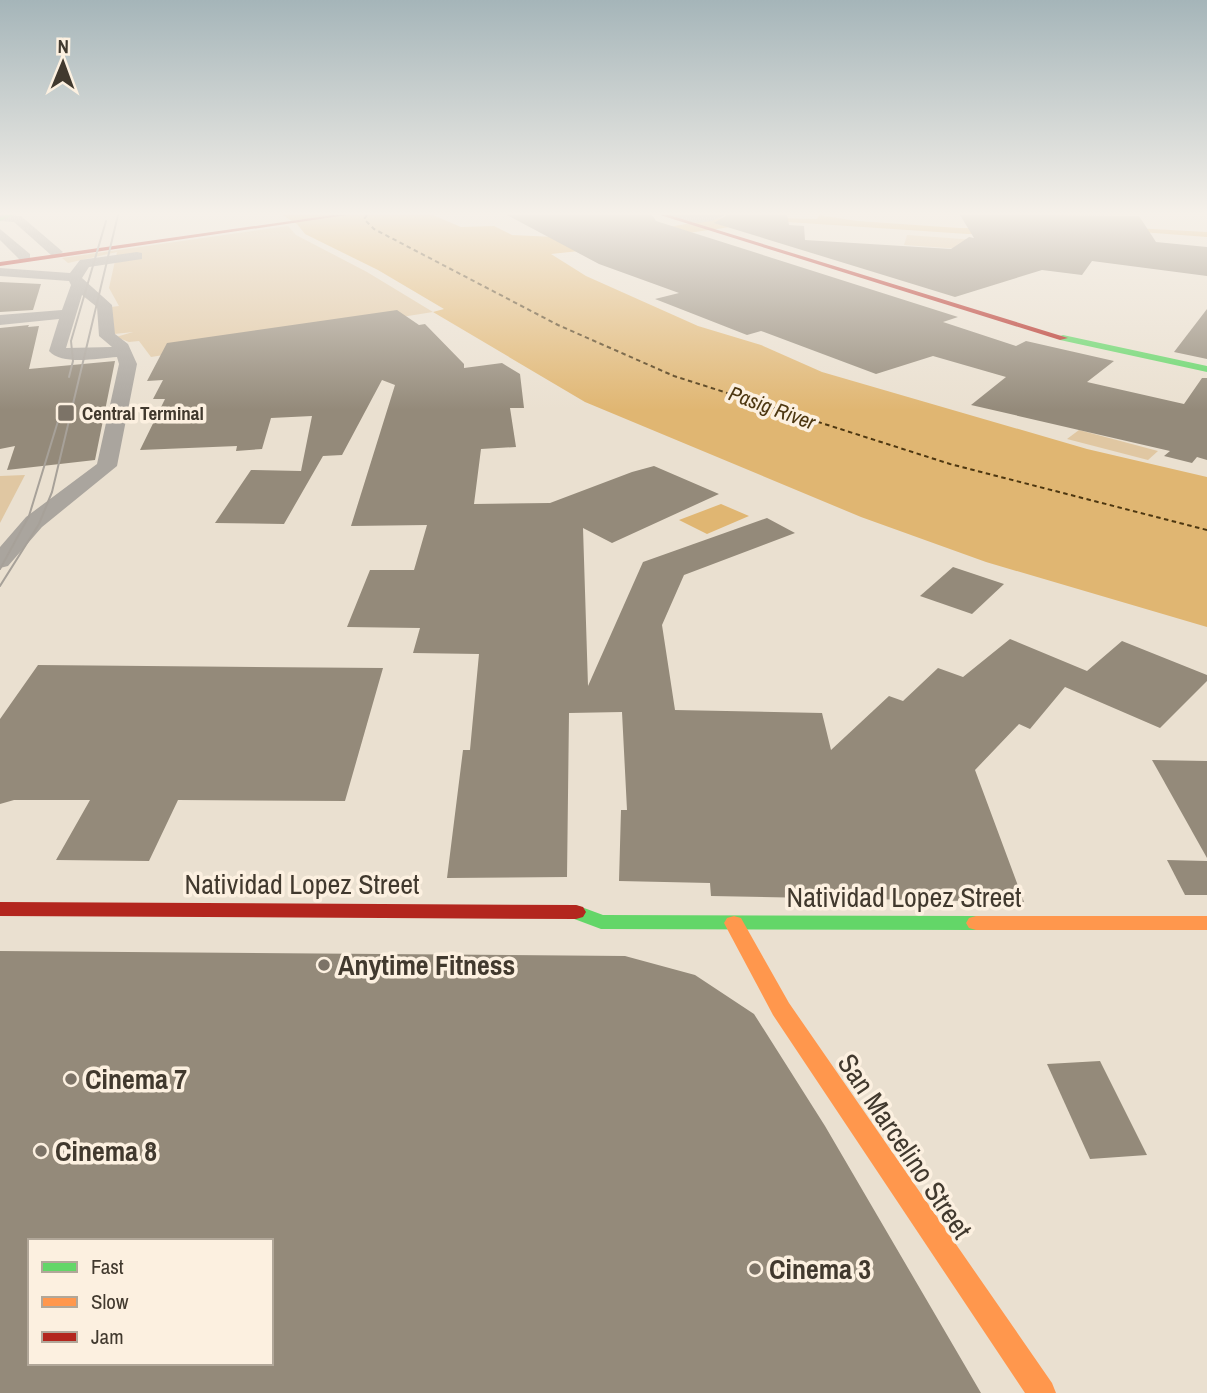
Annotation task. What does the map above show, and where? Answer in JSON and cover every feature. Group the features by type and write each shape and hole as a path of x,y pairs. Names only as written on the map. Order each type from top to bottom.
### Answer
{"street":[{"path":"72,280 86,331"},
{"path":"81,280 105,307 86,331 57,349 60,353 125,352"},
{"path":"869,280 1025,328 1104,348 1207,369"},
{"path":"98,299 114,297"},
{"path":"0,320 86,331 134,333"},
{"path":"0,561 34,522 107,466 128,364 121,346 86,331"},
{"name":"Natividad Lopez Street","path":"0,909 579,912 601,922"},
{"path":"365,932 370,910"},
{"path":"423,932 426,910"},
{"name":"Natividad Lopez Street","path":"579,931 601,922 1207,923"},
{"name":"San Marcelino Street","path":"734,923 781,1009 1042,1393"}],"shaded area":[{"path":"111,280 380,280 433,312 151,357 139,341 129,342 116,337 133,332 114,334 111,307 119,306 109,288"},
{"path":"1079,430 1158,451 1148,460 1067,439"},
{"path":"25,475 0,523 0,476"}],"water":[{"name":"Pasig River","path":"395,280 595,280 698,326 761,345 822,372 1087,449 1207,477 1207,627 986,562 861,517 585,402 433,312 444,309"},
{"path":"721,504 749,516 707,534 679,520"}],"building":[{"path":"643,280 842,280 958,317 943,322 1016,346 1026,341 1114,361 1087,382 1184,404 1202,378 1207,378 1207,460 1197,457 1192,463 1164,456 1170,451 971,405 1006,377 933,356 876,374 761,331 747,335 655,299 679,293"},
{"path":"900,280 1010,280 955,297"},
{"path":"0,282 41,284 33,310 0,312"},
{"path":"1207,309 1207,359 1174,352"},
{"path":"397,310 419,325 425,324 464,364 464,368 502,363 520,374 524,408 510,408 516,447 481,449 474,504 550,503 654,466 719,494 612,543 583,528 588,686 643,562 767,518 795,533 684,575 662,625 675,710 822,713 831,750 889,696 903,701 938,668 963,677 1010,639 1087,671 1122,641 1207,675 1207,681 1160,728 1065,687 1030,729 1019,724 975,770 1024,902 711,896 710,883 619,881 621,810 627,810 622,712 569,713 567,877 447,878 463,750 470,750 479,654 413,653 420,628 347,627 370,570 414,570 427,525 351,526 395,385 382,380 342,455 323,456 284,524 215,523 251,470 301,471 312,416 271,418 262,449 236,451 237,446 140,450 165,399 153,399 163,380 147,381 167,343"},
{"name":"Central Terminal","path":"29,325 28,327 39,326 29,369 115,361 95,460 7,470 15,446 0,449 0,328"},
{"path":"953,567 1004,584 972,614 920,596"},
{"path":"38,665 383,668 345,801 178,800 149,861 56,860 90,800 14,800 0,804 0,719"},
{"path":"1152,760 1207,761 1207,858"},
{"path":"1167,860 1207,861 1207,895 1185,895"},
{"path":"0,951 625,956 695,975 754,1014 825,1126 981,1393 0,1393"},
{"path":"1100,1061 1147,1155 1090,1159 1047,1064"}],"ferry route":[{"path":"472,280 558,325 674,376 950,464 1207,530"}],"tram line":[{"path":"69,377 73,361 71,341 89,280"},
{"path":"0,586 39,524 52,492 103,280"},
{"path":"0,569 29,516 58,421"}],"traffic: fast":[{"path":"1063,338 1207,369"},
{"path":"576,912 601,922 976,923"}],"traffic: slow":[{"path":"734,923 781,1009 1042,1393"},
{"path":"976,923 1207,923"}],"traffic: jam":[{"path":"874,280 1063,338"},
{"path":"0,909 576,912"}],"place":[{"name":"Central Terminal","path":"66,413"},
{"name":"Anytime Fitness","path":"324,965"},
{"name":"Cinema 7","path":"71,1079"},
{"name":"Cinema 8","path":"41,1151"},
{"name":"Cinema 3","path":"755,1269"}]}
